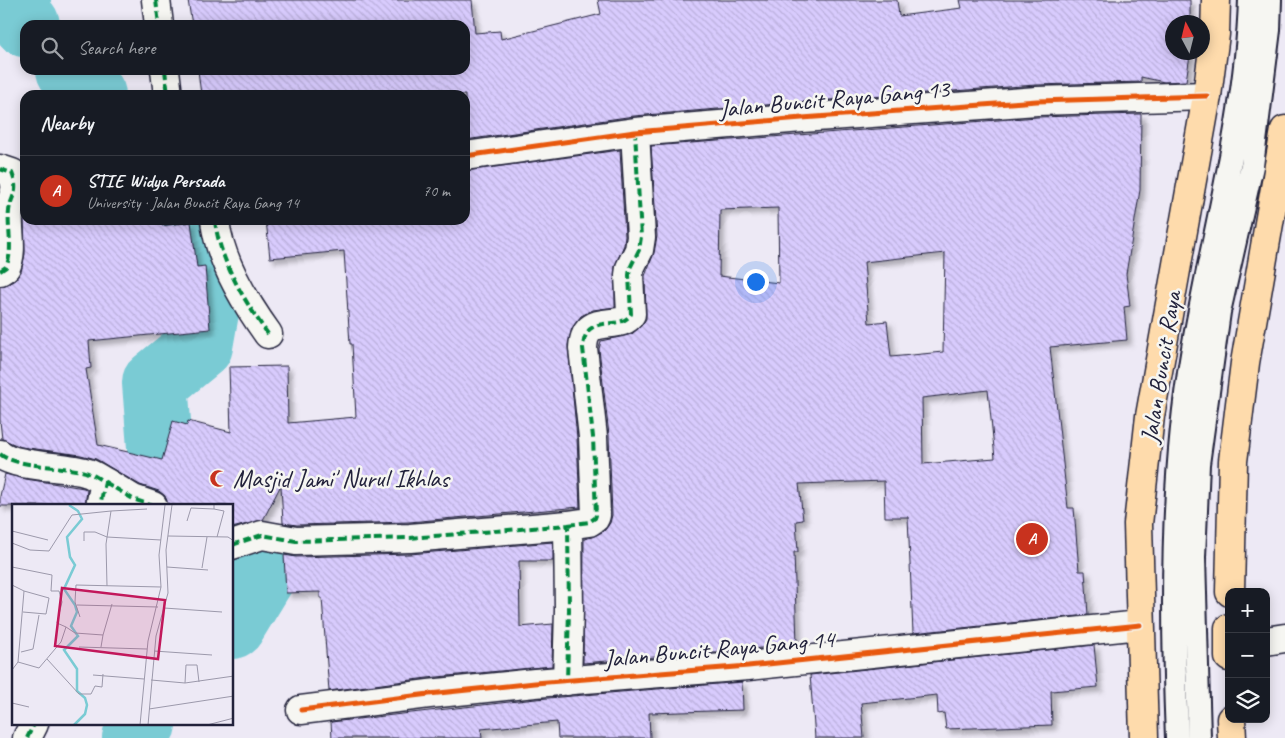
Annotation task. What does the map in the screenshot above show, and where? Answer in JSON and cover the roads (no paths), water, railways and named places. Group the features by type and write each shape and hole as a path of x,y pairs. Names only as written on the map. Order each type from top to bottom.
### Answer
{"main road":[{"name":"Jalan Buncit Raya","path":"1144,738 1138,524 1150,416 1207,96 1215,34 1216,0"},
{"path":"1230,588 1233,461 1245,364 1279,206 1285,130"},
{"path":"1231,723 1232,738"}],"street":[{"path":"156,0 158,20"},
{"path":"166,75 167,90"},
{"name":"Jalan Buncit Raya Gang 13","path":"470,155 635,132 1027,102 1207,96"},
{"path":"234,545 259,535 296,541 410,538 568,525 589,522 595,518 593,437 582,348 583,338 588,330 593,327 624,320 630,317 631,314 629,275 630,268 639,250 641,237 635,132"},
{"path":"0,169 12,173 16,192 9,211 10,253 6,267 0,271"},
{"path":"216,225 219,241 235,281 253,313 268,334"},
{"path":"0,454 3,457 23,462 87,472 103,494 133,499 147,504"},
{"path":"567,681 569,610 568,525"},
{"name":"Jalan Buncit Raya Gang 14","path":"301,710 429,694 748,666 1140,626"},
{"path":"1270,640 1285,638"},
{"path":"27,738 33,726"}],"lane":[{"path":"1177,738 1175,541 1182,429 1192,354 1230,168 1242,95 1250,0"},
{"path":"1199,738 1194,558 1198,464 1219,312 1252,166 1269,30 1270,0"}],"waterway":[{"path":"18,0 18,14 23,20"},
{"path":"74,75 88,90"},
{"path":"194,225 212,278 200,346 155,383 161,460 203,504"},
{"path":"234,536 266,570 234,623"},
{"path":"135,738 142,726"}],"place":[{"name":"Masjid Jami' Nurul Ikhlas","path":"219,478"},
{"name":"STIE Widya Persada","path":"1032,539"}]}
